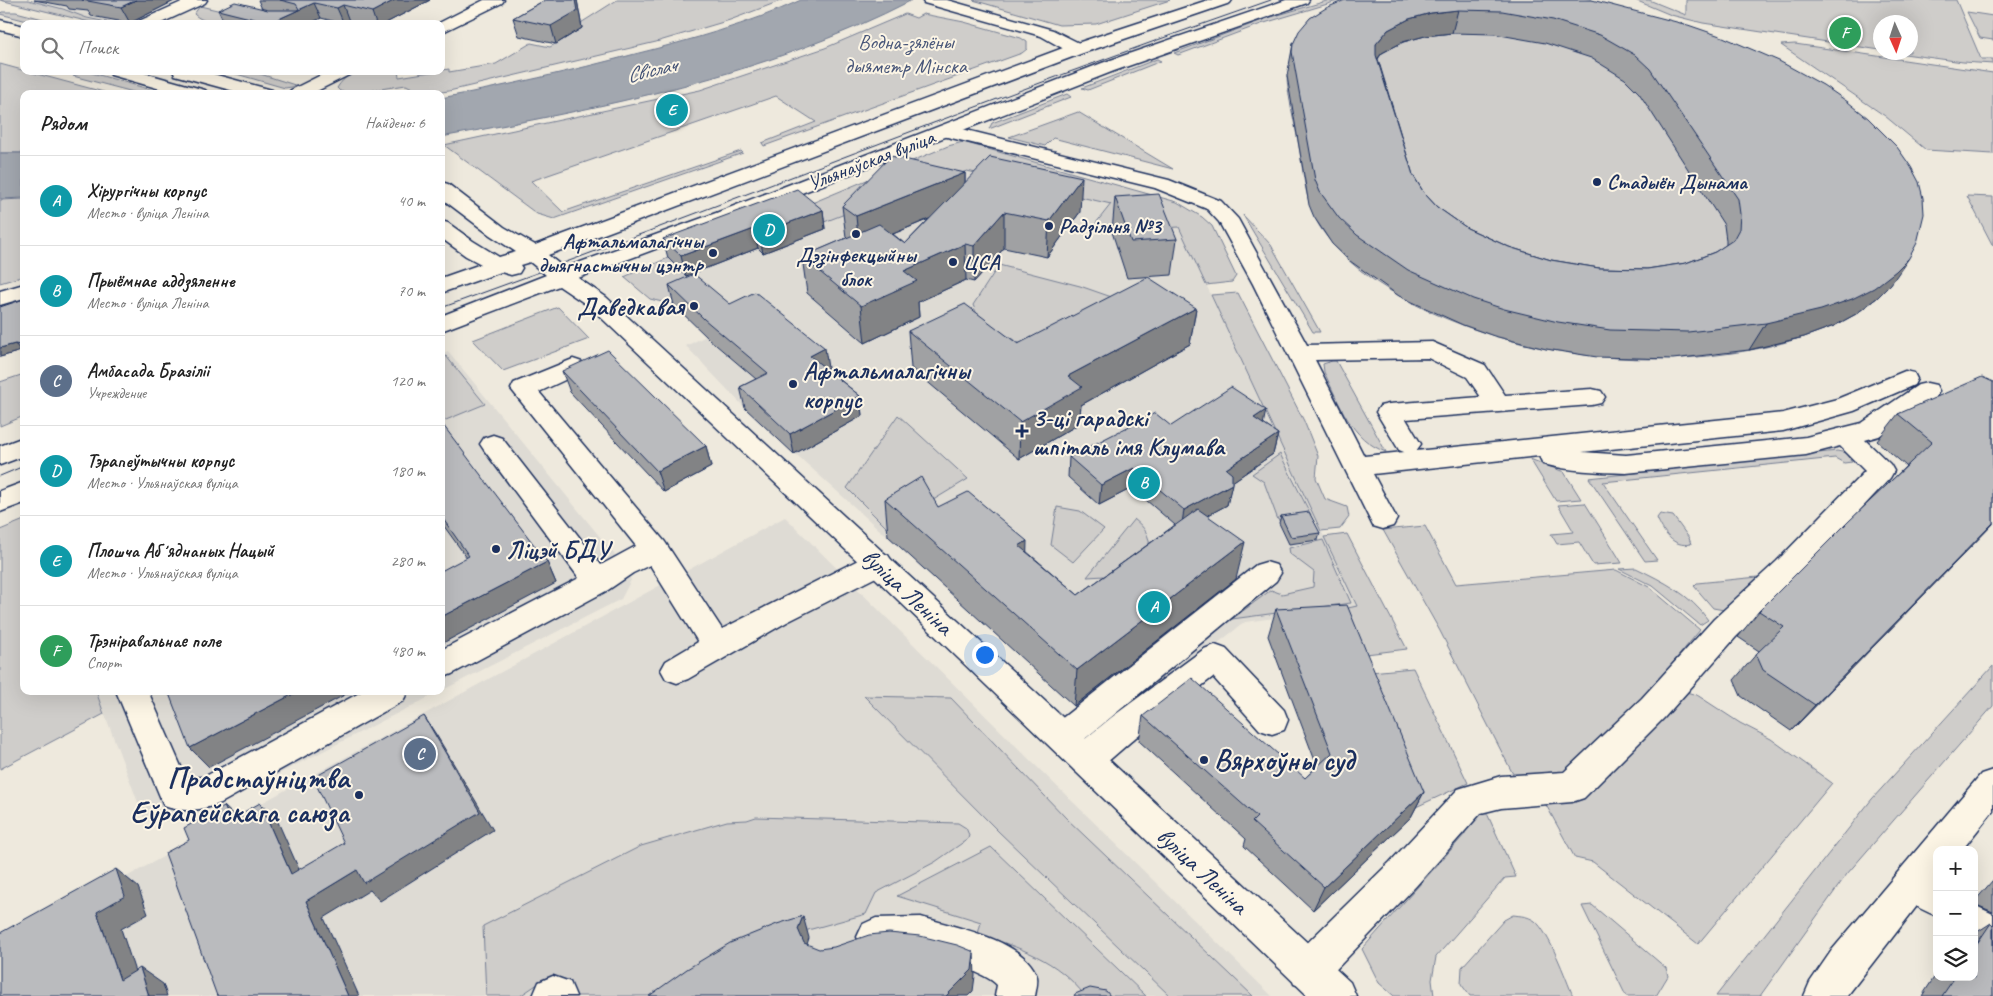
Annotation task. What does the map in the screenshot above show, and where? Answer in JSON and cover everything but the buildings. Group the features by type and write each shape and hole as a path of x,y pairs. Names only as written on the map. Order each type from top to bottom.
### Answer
{"main road":[{"path":"154,20 199,0"},
{"path":"445,26 496,0"},
{"path":"931,0 1047,33 1108,67"},
{"name":"Ульянаўская вуліца","path":"445,285 534,254 992,80 1077,49 1224,0"},
{"name":"Ульянаўская вуліца","path":"445,322 723,217 1108,67 1302,0"},
{"path":"0,25 20,30"},
{"path":"0,40 20,45"},
{"path":"132,75 185,90"},
{"path":"196,75 251,90"},
{"path":"304,90 335,75"},
{"path":"144,78 173,79 210,90"},
{"path":"992,80 1028,98"},
{"path":"946,131 1162,184 1188,192 1214,205 1228,218 1264,284 1383,519"},
{"path":"445,191 496,231 534,254"},
{"path":"445,230 461,244 500,265 525,272 562,277"},
{"name":"вуліца Леніна","path":"534,254 562,277 598,302 878,563 1336,996"},
{"path":"0,298 20,292"},
{"path":"1298,353 1432,350 1476,371 1498,404"},
{"path":"572,367 523,389 656,550 717,646"},
{"path":"1357,466 1783,422 1837,409 1878,394 1916,385 1870,430 1806,446 1626,464 1596,463 1511,451"},
{"path":"1408,444 1389,412 1592,397"},
{"path":"1308,970 1403,874 1470,800 1501,792 1572,787 1653,708 1725,628 1786,569 1881,471 1846,437"},
{"path":"493,444 598,582"},
{"path":"0,456 20,448"},
{"path":"0,502 20,494"},
{"path":"445,663 598,582 623,565 656,550"},
{"path":"677,670 717,646 839,581 878,563"},
{"path":"1074,748 1266,573"},
{"path":"1074,748 1124,727 1215,658 1272,720"},
{"path":"134,695 176,795 209,792 384,695"},
{"path":"1942,846 1993,785"},
{"path":"1824,996 1846,964 1925,890 1933,866"},
{"path":"1978,926 1993,936"},
{"path":"844,945 881,935 921,936 981,954 1008,968 1018,979 1015,996"}],"shaded area":[{"path":"28,0 176,0 135,20 87,18 63,9"},
{"name":"3-ці гарадскі шпіталь імя Клумава","path":"950,160 1166,199 1357,607 1245,622 1103,732 745,408 686,346 706,336 674,305 650,299 624,277 739,231"},
{"path":"448,351 623,565 631,580 621,599 445,689 445,352"},
{"path":"785,517 1272,996 0,996 0,946"},
{"path":"98,695 433,695 186,821 145,821"}],"green space":[{"path":"0,0 28,0 97,20 82,20"},
{"name":"Водна-зялёны дыяметр Мінска","path":"617,0 783,0 730,20 656,42 449,91 417,90 406,85 374,90 339,90 337,88 349,75 399,75 399,77 445,75 445,70 449,69 449,72 496,64 531,43 550,47 571,35 565,33"},
{"name":"Водна-зялёны дыяметр Мінска","path":"973,0 1170,0 1096,24 1059,25"},
{"path":"1330,0 1341,0 1261,24 1178,55 1174,53 1268,18"},
{"path":"1635,0 1649,0 1686,15 1686,0 1956,0 1981,59 1993,59 1993,64 1918,56 1918,15 1873,15 1873,49 1703,23 1671,15"},
{"path":"200,6 260,20 204,20 194,14"},
{"path":"2,12 16,12 47,20 23,20 0,14"},
{"path":"1967,12 1993,16 1993,40 1980,38"},
{"name":"Водна-зялёны дыяметр Мінска","path":"905,14 916,18 923,14 964,22 1021,38 1027,42 1027,49 1022,53 764,146 762,143 816,122 776,96 531,181 563,212 741,151 743,153 554,219 537,214 445,146 700,90 825,48"},
{"name":"Стадыён Дынама","path":"1554,17 1878,297 1827,328 1772,346 1694,357 1617,358 1541,348 1467,327 1400,297 1357,268 1332,244 1316,221 1312,211 1304,179 1287,83 1287,76 1294,54"},
{"path":"1795,44 1873,55 1873,60 1904,60 1993,73 1993,154 1926,150 1885,116 1781,45"},
{"path":"1157,59 1161,61 1088,90 1082,88"},
{"path":"0,64 20,69 20,75 41,75 96,90 20,90 20,153 0,153"},
{"path":"99,75 152,90 126,90 73,76"},
{"path":"240,75 264,75 298,86 285,88"},
{"path":"1067,94 1071,97 989,129 992,123"},
{"path":"1078,112 1173,169 1053,138 1045,146 1009,137"},
{"path":"963,142 1177,202 1202,217 1212,226 1236,276 1232,282 1206,285 1179,227 1100,232 1096,223 1111,204 967,171 819,224 800,208 948,146"},
{"path":"1967,196 1993,197 1993,246"},
{"path":"20,199 20,277 0,283 0,200"},
{"path":"1243,215 1271,245 1320,332 1313,332"},
{"path":"668,258 686,276 698,294 674,305 650,299 624,277"},
{"path":"999,265 1080,286 1123,301 1044,349 1019,343 979,319 973,305"},
{"path":"1238,293 1304,421 1318,456 1316,478 1325,499 1347,507 1349,517 1340,529 1321,531 1211,295"},
{"path":"558,307 589,339 503,371 473,340"},
{"path":"445,356 485,404 445,420"},
{"path":"1336,361 1386,452 1363,439 1341,408 1324,372 1323,364"},
{"path":"20,375 20,418 0,426 0,382"},
{"path":"898,415 968,479 887,528 847,488"},
{"path":"1837,451 1847,453 1852,462 1844,463 1835,458 1603,482 1657,560 1645,561 1589,478"},
{"path":"1280,454 1311,515 1278,520 1264,482 1252,474"},
{"path":"1530,459 1564,472 1581,499 1556,501"},
{"path":"1585,503 1622,563 1593,565 1579,542 1557,544 1551,534 1574,532 1558,505"},
{"path":"1057,507 1080,511 1104,529 1073,562 1051,545"},
{"path":"1660,514 1673,516 1689,538 1691,544 1679,544 1670,538 1662,529 1657,518"},
{"path":"1134,519 1146,532 1150,549 1123,575 1087,577"},
{"path":"20,522 20,695 97,695 104,714 0,769 0,530"},
{"path":"1425,526 1456,584 1616,570 1649,587 1700,630 1642,700 1572,769 1534,782 1516,780 1440,631 1383,530"},
{"path":"1347,534 1407,649 1358,655 1339,610 1357,606 1324,537"},
{"path":"1323,540 1351,603 1232,619 1271,590 1282,594 1313,587 1314,572 1290,554 1289,548"},
{"path":"1636,568 1685,596 1708,620 1700,625 1653,586 1619,569"},
{"path":"1758,577 1724,610 1713,608 1694,586 1697,583"},
{"path":"1993,666 1993,706 1847,874 1760,996 1716,996 1872,799"},
{"path":"1413,668 1468,783 1416,807 1360,673"},
{"path":"1686,692 1697,695 1740,723 1771,739 1832,783 1698,944 1593,862 1575,858 1539,792"},
{"path":"864,696 951,698 1066,818 1253,996 1170,996 998,831"},
{"path":"1485,809 1516,877 1505,878 1436,957 1432,980 1434,996 1394,996 1379,983 1362,949 1465,834 1461,820"},
{"path":"756,817 958,823 966,828 969,835 968,839 935,862 876,893 866,914 790,935 676,996 562,996 548,977 520,996 486,996 483,926 641,846 727,821 747,820"},
{"path":"991,847 1146,996 1085,996 1062,973 1037,956 978,934 981,922 897,896"},
{"path":"1592,905 1666,968 1668,976 1656,996 1626,996 1582,906"},
{"path":"1513,915 1524,916 1535,921 1546,935 1557,956 1573,996 1470,996 1461,984 1462,967 1504,920"}],"water":[{"name":"Свіслач","path":"801,0 912,0 856,27 741,69 622,101 445,136 445,97 538,78 677,43 720,31"},
{"path":"0,153 20,153 20,198 0,199"}],"tram line":[{"path":"445,307 959,113 1271,0"},
{"path":"0,476 20,468"}],"place":[{"name":"Трэніравальнае поле","path":"1845,33"},
{"name":"Плошча Абʼяднаных Нацый","path":"672,110"},
{"name":"Стадыён Дынама","path":"1597,182"},
{"name":"Радзільня №3","path":"1049,226"},
{"name":"Тэрапеўтычны корпус","path":"769,230"},
{"name":"Дэзінфекцыйны блок","path":"856,234"},
{"name":"Афтальмалагічны дыягнастычны цэнтр","path":"713,253"},
{"name":"ЦСА","path":"953,262"},
{"name":"Даведкавая","path":"694,306"},
{"name":"Афтальмалагічны корпус","path":"793,384"},
{"name":"3-ці гарадскі шпіталь імя Клумава","path":"1022,431"},
{"name":"Прыёмнае аддзяленне","path":"1144,483"},
{"name":"Ліцэй БДУ","path":"496,549"},
{"name":"Хірургічны корпус","path":"1154,607"},
{"name":"Амбасада Бразіліі","path":"420,754"},
{"name":"Вярхоўны суд","path":"1204,760"},
{"name":"Прадстаўніцтва Еўрапейскага саюза","path":"359,795"}]}
